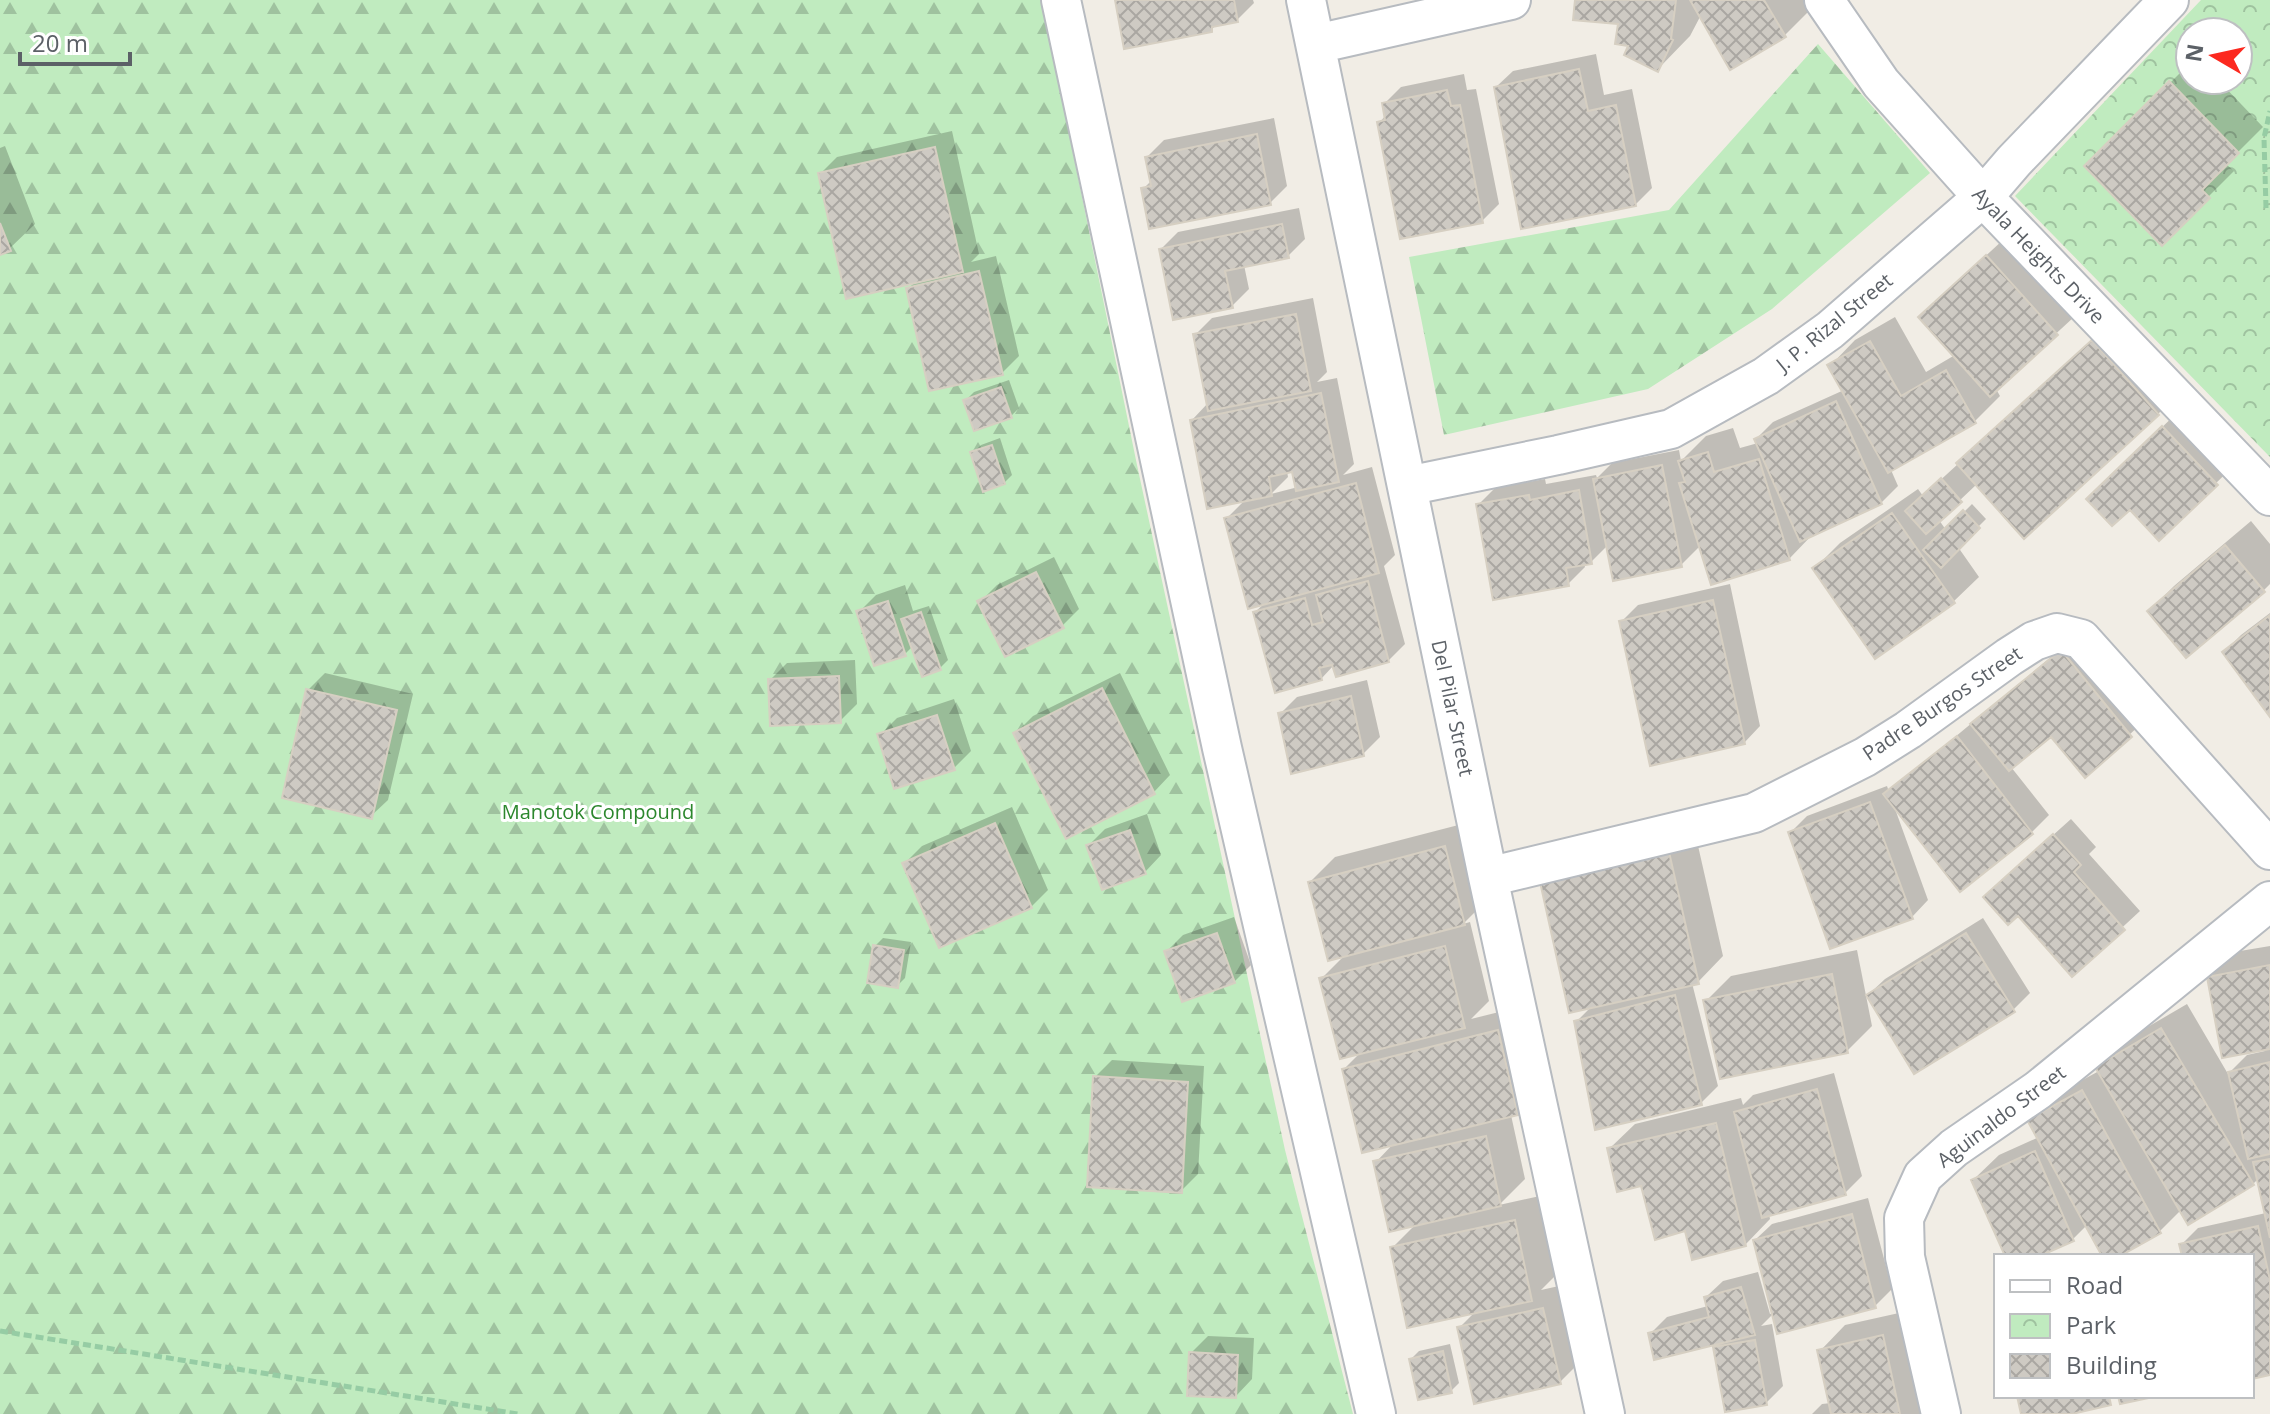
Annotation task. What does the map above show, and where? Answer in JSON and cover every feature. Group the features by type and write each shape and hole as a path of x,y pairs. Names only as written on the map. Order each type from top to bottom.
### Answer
{"street":[{"path":"1061,0 1222,748 1376,1414"},
{"name":"Del Pilar Street","path":"1306,0 1488,877 1605,1414"},
{"path":"1316,44 1511,0"},
{"name":"Ayala Heights Drive","path":"1824,0 1881,83 1983,197 2270,496"},
{"name":"J. P. Rizal Street","path":"1407,486 1671,429 1766,376 1830,330 1983,197 2169,0"},
{"name":"Padre Burgos Street","path":"1488,877 1754,813 1865,757 2009,657 2034,641 2057,633 2081,639 2270,850"},
{"name":"Aguinaldo Street","path":"1941,1414 1905,1257 1904,1218 1923,1176 1954,1148 2038,1090 2270,901"}],"path":[{"path":"2266,208 2264,138 2270,111"},
{"path":"0,1331 518,1414"}],"green space":[{"name":"Manotok Compound","path":"0,0 1044,0 1137,465 1285,1150 1353,1414 0,1414"},
{"path":"2201,0 2270,0 2270,457 2015,196 2174,28 2174,96 2254,96 2254,16 2186,16"},
{"path":"1818,44 1930,173 1772,309 1648,389 1444,435 1409,257 1669,210"}],"building":[{"path":"1115,0 1234,0 1238,22 1212,27 1212,32 1124,49"},
{"path":"1575,0 1676,0 1673,40 1658,72 1624,55 1628,46 1615,44 1618,24 1573,20"},
{"path":"1690,0 1764,0 1786,37 1730,70"},
{"path":"1579,69 1588,111 1616,105 1636,206 1521,229 1494,87"},
{"path":"2169,81 2174,86 2174,96 2184,96 2239,153 2202,190 2210,198 2162,246 2084,166"},
{"path":"1447,90 1451,106 1460,105 1483,223 1400,239 1377,122 1385,120 1382,103"},
{"path":"1257,134 1271,205 1149,229 1141,188 1151,186 1145,157"},
{"path":"935,147 963,272 846,299 818,173"},
{"path":"0,223 11,251 0,255"},
{"path":"1282,224 1289,258 1225,271 1233,308 1173,320 1159,249"},
{"path":"1986,255 2058,335 1990,397 1918,317"},
{"path":"979,271 1003,375 929,391 906,288"},
{"path":"1296,314 1311,391 1208,411 1193,334"},
{"path":"2092,340 2159,415 2024,539 1956,463"},
{"path":"1870,341 1901,396 1946,370 1976,423 1888,473 1827,365"},
{"path":"1001,387 1012,418 974,431 963,400"},
{"path":"1321,393 1339,482 1296,491 1292,472 1269,477 1272,496 1207,509 1190,420"},
{"path":"1836,401 1882,504 1800,542 1754,439"},
{"path":"2162,426 2218,485 2159,541 2130,510 2112,526 2086,499"},
{"path":"992,445 1005,484 983,492 970,452"},
{"path":"1708,452 1714,472 1759,459 1790,560 1711,585 1679,483 1685,482 1678,461"},
{"path":"1662,465 1682,567 1613,581 1593,479"},
{"path":"1941,478 1962,502 1926,534 1905,511"},
{"path":"1356,483 1379,573 1248,609 1224,518"},
{"path":"1579,490 1592,564 1566,568 1569,586 1493,600 1476,504 1529,495 1530,500"},
{"path":"1963,510 1980,528 1941,568 1923,550"},
{"path":"1892,513 1955,603 1875,659 1812,568"},
{"path":"2225,545 2265,592 2186,658 2147,611"},
{"path":"1036,572 1064,628 1005,657 977,601"},
{"path":"1368,581 1389,662 1336,677 1332,665 1319,668 1322,680 1275,693 1253,612 1305,598 1312,625 1323,622 1316,595"},
{"path":"1713,600 1745,744 1650,766 1619,621"},
{"path":"888,601 906,656 874,666 856,611"},
{"path":"921,612 941,670 922,677 901,619"},
{"path":"2270,615 2270,717 2222,652"},
{"path":"2061,650 2132,737 2085,778 2051,737 2009,771 1970,724"},
{"path":"839,676 841,723 770,726 768,679"},
{"path":"1102,688 1155,794 1066,839 1013,733"},
{"path":"306,689 397,710 372,819 282,798"},
{"path":"1351,696 1364,756 1291,774 1278,713"},
{"path":"937,715 955,770 894,789 877,734"},
{"path":"1957,736 2033,834 1960,892 1883,794"},
{"path":"1870,802 1913,919 1830,949 1788,832"},
{"path":"995,823 1032,908 939,948 902,863"},
{"path":"1130,830 1146,874 1102,890 1086,845"},
{"path":"2053,834 2081,865 2074,872 2125,930 2072,977 2018,916 2008,925 1983,897"},
{"path":"1445,846 1465,925 1328,961 1308,882"},
{"path":"1669,852 1699,984 1569,1013 1540,882"},
{"path":"1217,933 1235,983 1182,1002 1164,951"},
{"path":"1966,933 2015,1012 1914,1074 1866,995"},
{"path":"873,945 904,950 898,988 867,983"},
{"path":"1445,946 1465,1028 1340,1059 1319,978"},
{"path":"2270,965 2270,1049 2222,1058 2207,977"},
{"path":"1832,974 1848,1053 1720,1079 1703,1000"},
{"path":"1675,995 1702,1105 1595,1130 1574,1021"},
{"path":"2161,1028 2254,1185 2188,1225 2095,1067"},
{"path":"1498,1030 1518,1115 1362,1153 1342,1069"},
{"path":"2270,1062 2270,1154 2248,1159 2228,1072"},
{"path":"1093,1076 1188,1082 1182,1193 1087,1187"},
{"path":"1817,1089 1846,1195 1762,1218 1734,1112"},
{"path":"2082,1090 2161,1233 2124,1254 2101,1254 2027,1120"},
{"path":"1716,1123 1746,1246 1692,1260 1685,1231 1655,1240 1641,1186 1617,1192 1607,1148"},
{"path":"1486,1136 1501,1206 1389,1232 1373,1161"},
{"path":"2035,1151 2074,1241 2045,1254 2004,1254 1971,1180"},
{"path":"2270,1159 2270,1238 2253,1162"},
{"path":"1852,1214 1876,1308 1777,1334 1753,1240"},
{"path":"1515,1220 1532,1301 1407,1328 1390,1247"},
{"path":"2258,1226 2270,1280 2270,1375 2254,1379 2254,1254 2182,1254 2179,1244"},
{"path":"1741,1287 1755,1335 1654,1360 1648,1333 1709,1317 1704,1297"},
{"path":"1543,1308 1561,1384 1474,1404 1457,1327"},
{"path":"1883,1335 1900,1414 1831,1414 1817,1350"},
{"path":"1755,1340 1767,1405 1725,1412 1713,1347"},
{"path":"1443,1351 1452,1393 1418,1400 1409,1359"},
{"path":"1189,1352 1238,1355 1236,1398 1187,1396"},
{"path":"2017,1398 2109,1398 2111,1405 2072,1414 2021,1414"},
{"path":"2118,1398 2148,1398 2120,1404"}]}
